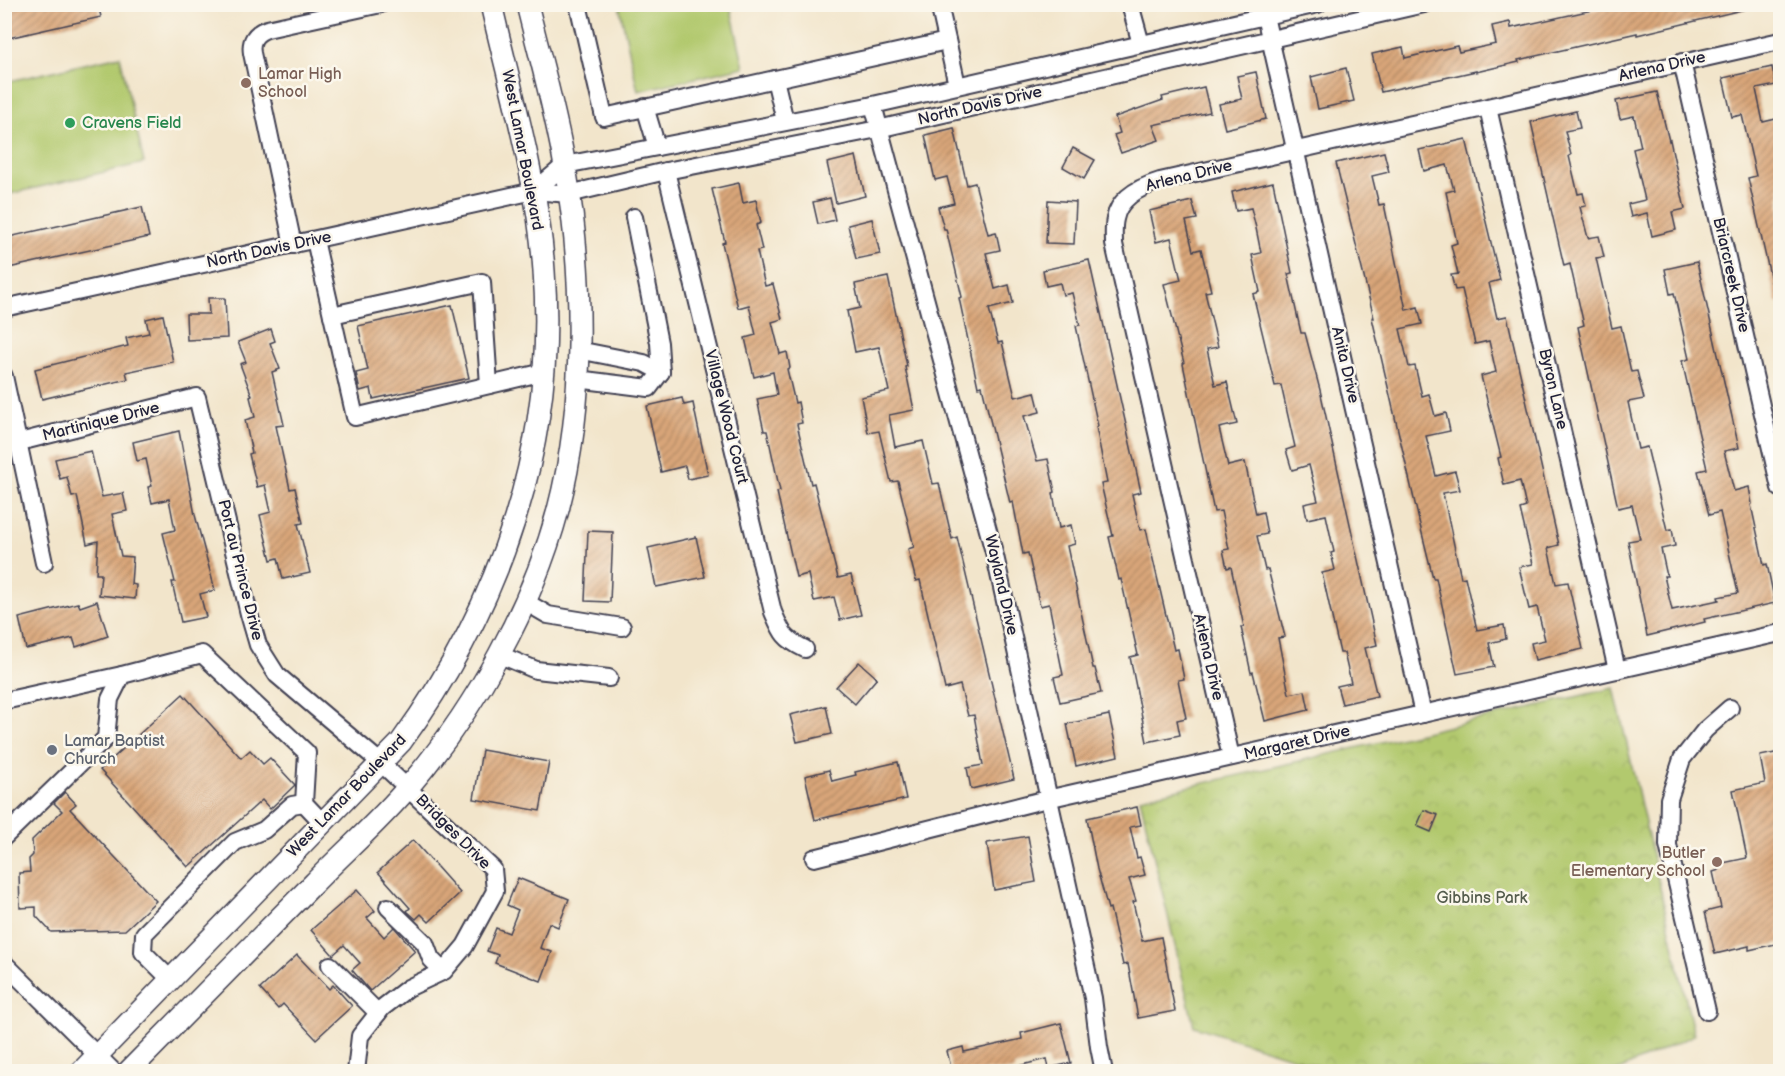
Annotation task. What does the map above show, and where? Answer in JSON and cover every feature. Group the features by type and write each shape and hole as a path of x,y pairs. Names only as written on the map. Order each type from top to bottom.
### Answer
{"main road":[{"name":"West Lamar Boulevard","path":"81,1071 401,742 425,709 481,611 512,528 533,450 544,372 546,333 544,270 534,191 491,4"},
{"path":"128,1071 408,788 466,710 500,655 534,578 558,511 573,433 578,350 578,268 565,165 527,4"}],"street":[{"path":"293,244 252,53 252,40 267,29 381,4"},
{"path":"578,4 604,117 947,41"},
{"path":"939,4 957,85"},
{"path":"1130,4 1141,44"},
{"name":"North Davis Drive","path":"534,191 565,165 873,105 1141,44 1264,8 1318,4"},
{"name":"North Davis Drive","path":"4,308 534,191 569,194 666,171 878,129 1424,4"},
{"name":"Anita Drive","path":"1264,8 1423,714"},
{"name":"Arlena Drive","path":"1231,757 1114,244 1115,218 1126,198 1141,187 1160,181 1780,40"},
{"name":"Briarcreek Drive","path":"1682,62 1780,488"},
{"path":"775,80 785,121"},
{"name":"Wayland Drive","path":"873,105 995,556 1093,999 1104,1071"},
{"path":"645,107 657,147"},
{"name":"Byron Lane","path":"1488,108 1617,670"},
{"name":"Village Wood Court","path":"666,171 773,612 784,637 805,650"},
{"path":"577,379 649,388 661,372 659,343 634,217"},
{"path":"315,240 355,417 544,372"},
{"path":"332,315 482,282 489,385"},
{"path":"578,350 644,363 661,372"},
{"path":"4,376 12,444 44,563"},
{"name":"Port au Prince Drive","path":"197,397 258,645 277,675 408,788"},
{"name":"Martinique Drive","path":"12,444 197,397"},
{"path":"524,601 548,615 622,627"},
{"name":"Margaret Drive","path":"814,858 1047,799 1780,633"},
{"path":"4,701 122,675 202,654 307,753 304,803 322,822"},
{"path":"500,655 536,670 609,678"},
{"path":"4,837 105,738 110,699 122,675"},
{"path":"1707,1011 1668,845 1669,799 1682,759 1705,730 1730,708"},
{"name":"Bridges Drive","path":"356,1071 360,1035 378,1012 408,988 443,972 465,946 495,891 493,869 408,788"},
{"path":"170,979 143,952 144,934 235,842 264,830 292,805 304,803"},
{"path":"388,907 425,943 431,959 443,972"},
{"path":"4,963 114,1071"},
{"path":"330,965 378,1012"}],"green space":[{"path":"619,5 730,5 744,67 638,91"},
{"name":"Cravens Field","path":"120,56 144,163 5,195 5,82"},
{"name":"Gibbins Park","path":"1614,688 1694,1035 1617,1071 1337,1072 1194,1026 1140,798"}],"building":[{"path":"4,4 98,4 101,17 4,39"},
{"path":"1619,4 1745,4 1746,9 1381,92 1372,54 1403,47 1405,58 1457,46 1459,52 1496,44 1492,26 1510,22 1511,28"},
{"path":"1772,67 1776,85 1756,89 1763,122 1780,118 1780,302 1776,302 1748,178 1756,176 1742,115 1732,117 1723,78"},
{"path":"1346,68 1354,101 1318,109 1311,77"},
{"path":"1256,72 1266,119 1225,129 1219,104 1242,99 1237,76"},
{"path":"1204,87 1210,112 1153,125 1159,140 1121,153 1114,135 1120,133 1115,117 1163,100 1162,97"},
{"path":"1657,92 1685,209 1672,212 1676,230 1652,236 1647,213 1631,217 1628,204 1645,200 1633,149 1641,147 1634,116 1620,119 1616,101"},
{"path":"1576,111 1580,128 1565,131 1571,155 1569,156 1578,194 1583,193 1586,206 1580,207 1588,238 1599,236 1604,257 1596,258 1612,328 1621,326 1631,372 1637,371 1644,399 1628,402 1638,449 1647,447 1667,530 1672,529 1675,546 1661,549 1667,576 1664,576 1672,610 1719,600 1718,597 1738,593 1720,512 1709,515 1698,471 1707,469 1682,361 1689,359 1674,293 1670,294 1665,269 1697,262 1739,448 1724,451 1734,491 1749,487 1764,565 1767,564 1775,603 1704,619 1705,622 1647,636 1628,541 1640,539 1632,505 1618,508 1578,327 1584,325 1570,264 1564,266 1531,122"},
{"path":"954,128 967,185 975,183 988,234 996,232 1000,250 986,253 995,289 1009,285 1013,303 989,309 998,343 1002,342 1015,397 1035,392 1040,412 1024,416 1037,461 1048,459 1059,528 1071,525 1075,544 1067,546 1093,668 1095,668 1101,693 1060,702 1054,677 1063,675 1049,604 1040,606 1028,553 1023,554 1013,502 1010,503 982,386 978,387 959,298 962,297 946,229 944,229 938,207 954,203 947,177 935,180 925,135"},
{"path":"1466,139 1500,280 1489,283 1497,318 1507,316 1559,545 1548,548 1556,584 1568,582 1583,649 1535,660 1531,643 1545,640 1537,607 1529,609 1519,567 1533,564 1520,509 1526,507 1520,481 1504,485 1498,458 1501,457 1481,376 1496,372 1489,341 1475,344 1462,289 1455,290 1451,275 1458,274 1451,245 1457,243 1446,192 1454,190 1447,165 1424,171 1419,150"},
{"path":"1073,148 1095,160 1084,179 1063,167"},
{"path":"1384,152 1389,172 1372,176 1379,205 1384,204 1406,310 1418,307 1422,324 1400,329 1409,367 1415,366 1422,396 1429,394 1435,416 1446,413 1450,431 1426,436 1436,476 1455,471 1460,490 1443,493 1461,578 1465,577 1477,630 1504,625 1506,639 1489,643 1494,667 1457,674 1336,163"},
{"path":"856,156 865,196 836,203 827,163"},
{"path":"1273,182 1292,273 1288,274 1301,333 1305,333 1320,390 1377,645 1365,648 1377,696 1342,704 1337,686 1351,683 1344,653 1340,653 1322,573 1335,570 1331,553 1334,552 1326,515 1307,519 1304,504 1318,501 1309,465 1292,470 1286,450 1295,447 1281,385 1275,386 1253,294 1260,292 1252,255 1261,253 1256,228 1251,208 1236,211 1232,192"},
{"path":"739,183 743,203 756,200 761,223 756,225 762,250 757,251 765,286 773,284 782,319 772,322 780,354 787,352 790,368 787,369 802,423 797,424 811,484 814,483 838,578 851,575 861,615 840,620 834,597 814,601 808,574 796,577 777,492 780,491 767,431 764,431 757,399 777,395 773,372 754,377 745,338 756,335 749,305 738,308 712,189"},
{"path":"830,198 835,220 818,224 813,202"},
{"path":"1048,200 1076,202 1074,244 1046,243"},
{"path":"1192,201 1197,219 1186,221 1193,251 1201,249 1211,291 1205,292 1218,347 1207,349 1215,385 1227,382 1237,424 1219,428 1228,466 1245,462 1256,514 1263,512 1267,534 1257,536 1285,637 1278,638 1289,694 1305,691 1309,710 1265,721 1253,672 1251,673 1231,567 1227,568 1223,550 1229,549 1221,511 1214,512 1184,363 1164,284 1181,280 1171,238 1156,242 1149,211"},
{"path":"142,207 149,237 4,269 4,238"},
{"path":"872,219 880,254 856,259 848,225"},
{"path":"1089,260 1141,492 1132,494 1140,530 1146,529 1174,650 1178,649 1184,679 1178,680 1186,718 1177,720 1180,735 1147,742 1130,657 1138,655 1109,537 1113,536 1101,484 1107,483 1096,427 1098,426 1076,326 1080,325 1072,293 1063,295 1060,283 1046,286 1043,270"},
{"path":"888,277 914,410 889,415 895,447 923,441 933,484 939,483 952,539 957,537 1014,779 971,789 967,768 983,765 974,715 968,716 960,685 945,689 920,580 916,581 908,549 914,547 898,481 891,482 879,431 868,433 861,397 889,391 879,347 855,352 847,311 860,308 855,284"},
{"path":"208,298 225,298 227,338 187,340 186,314 209,314"},
{"path":"452,305 469,378 373,399 371,388 360,391 356,373 368,370 358,326"},
{"path":"163,315 173,362 126,372 128,379 42,399 35,369 128,346 126,338 149,333 146,319"},
{"path":"271,329 275,341 270,343 280,369 272,372 284,425 276,426 290,489 295,488 303,523 298,524 310,573 283,579 278,558 271,560 260,515 271,512 265,485 257,487 249,454 252,453 245,420 255,417 250,397 252,396 240,364 246,362 238,342"},
{"path":"682,398 684,405 693,403 708,475 688,479 685,466 661,472 647,406"},
{"path":"179,431 195,515 215,590 200,594 206,617 181,622 172,582 175,582 163,533 175,530 169,499 152,503 148,487 152,486 146,459 137,461 133,442"},
{"path":"91,451 102,497 123,493 127,511 112,514 121,556 133,557 131,584 136,585 135,599 99,595 101,574 96,574 98,541 87,544 77,496 72,497 67,477 60,479 55,459"},
{"path":"588,531 613,532 610,602 585,601"},
{"path":"696,537 705,577 656,587 648,548"},
{"path":"97,601 108,636 76,647 73,638 26,649 19,618 78,603 80,607"},
{"path":"859,662 877,678 855,704 836,687"},
{"path":"183,694 241,758 250,750 263,764 270,758 295,785 270,809 262,800 188,867 100,770"},
{"path":"826,706 832,734 797,742 790,715"},
{"path":"1109,715 1118,756 1076,766 1067,724"},
{"path":"482,750 549,762 540,811 474,799"},
{"path":"1780,752 1780,943 1749,950 1749,946 1715,954 1705,912 1721,908 1713,872 1719,870 1718,864 1747,858 1733,790 1765,783 1760,756"},
{"path":"898,762 906,799 815,820 805,776 829,770 832,781 856,775 855,772"},
{"path":"65,792 76,804 70,809 156,901 125,930 51,932 36,916 36,907 20,908 19,873 30,872 29,859 33,855 32,840 62,811 54,803"},
{"path":"1137,807 1141,825 1130,827 1137,858 1140,857 1145,875 1129,879 1136,901 1133,902 1142,941 1161,937 1175,1011 1138,1018 1128,964 1123,965 1110,908 1108,909 1097,869 1087,818"},
{"path":"1424,810 1438,815 1431,832 1417,826"},
{"path":"1028,836 1036,882 994,890 987,843"},
{"path":"413,840 460,893 429,922 421,914 416,919 407,911 410,908 378,872"},
{"path":"518,878 569,899 558,927 549,923 540,948 552,952 541,981 495,963 498,955 487,951 496,928 509,933 518,910 507,905"},
{"path":"357,890 375,911 367,918 384,937 394,927 415,951 370,991 352,970 360,963 344,945 333,955 311,930"},
{"path":"297,955 329,989 333,985 352,1006 316,1039 283,1004 278,1009 260,989"},
{"path":"1061,1023 1071,1063 1049,1068 1047,1059 1014,1067 1015,1071 952,1071 947,1051 963,1047 964,1052 1022,1039 1021,1033"}],"place":[{"name":"Lamar High School","path":"246,83"},
{"name":"Cravens Field","path":"70,123"},
{"name":"Lamar Baptist Church","path":"52,750"},
{"name":"Butler Elementary School","path":"1717,862"}]}
